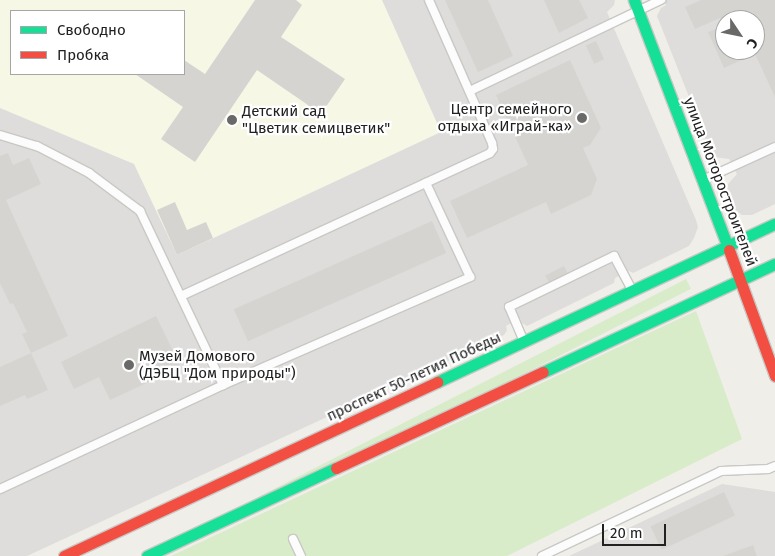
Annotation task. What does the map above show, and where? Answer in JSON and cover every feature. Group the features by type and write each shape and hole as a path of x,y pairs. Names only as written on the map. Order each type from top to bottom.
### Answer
{"main road":[{"name":"улица Моторостроителей","path":"636,5 728,246 775,376"},
{"name":"проспект 50-летия Победы","path":"64,556 633,292 775,224"},
{"path":"147,556 775,264"}],"lane":[{"path":"181,296 490,153 493,149 470,91 429,0"},
{"path":"470,91 636,5 661,0"},
{"path":"0,135 37,146 89,172 140,211 223,385"},
{"path":"703,180 775,147"},
{"path":"0,489 223,385 470,277 426,183"},
{"path":"525,342 508,307 614,256 633,292"},
{"path":"542,556 721,471 768,469 775,466"},
{"path":"294,539 301,556"}],"shaded area":[{"path":"0,0 615,0 614,5 607,12 696,220 698,227 689,246 633,273 629,271 615,278 614,283 527,326 522,323 520,318 506,326 507,330 504,335 27,556 0,556"},
{"name":"Детский сад \"Цветик семицветик\"","path":"0,0 382,0 441,132 177,255 134,164 0,108"},
{"path":"664,0 775,0 775,204 752,215 742,215 733,208 726,197 728,184 737,174 729,159 714,157 710,150 657,16 661,8 666,5"},
{"path":"722,484 775,492 775,556 569,556"}],"green space":[{"path":"686,279 691,289 167,556 142,556"},
{"path":"696,311 742,439 507,556 171,556"}],"building":[{"path":"255,0 296,0 302,5 281,37 345,79 321,114 257,70 195,162 161,139 183,107 136,75 185,75 185,61 205,74"},
{"path":"445,0 488,0 513,56 478,72"},
{"path":"544,0 579,0 588,18 559,33"},
{"path":"701,0 775,0 775,97 758,60 765,60 765,10 715,10 715,20 695,29 685,7"},
{"path":"715,29 715,48 708,32"},
{"path":"596,41 604,59 594,64 586,45"},
{"path":"570,60 601,128 590,145 583,148 597,179 591,195 551,214 546,202 467,238 450,201 528,165 496,95"},
{"path":"720,60 742,60 724,68"},
{"path":"8,153 13,165 29,158 41,184 6,200 68,336 31,353 22,334 27,332 13,303 10,304 0,283 0,156"},
{"path":"175,202 187,230 206,222 213,238 177,255 157,210"},
{"path":"432,221 446,253 248,341 234,309"},
{"path":"564,266 568,274 549,284 545,276"},
{"path":"156,316 181,367 110,400 99,377 74,389 61,362"},
{"path":"31,353 48,390 27,399 25,395 0,406 0,367"},
{"path":"724,492 735,516 662,550 651,526"},
{"path":"753,545 757,556 723,556"}],"traffic: fast":[{"path":"634,0 729,250"},
{"path":"437,382 775,224"},
{"path":"543,372 775,264"},
{"path":"147,556 336,468"}],"traffic: jam":[{"path":"729,250 775,376"},
{"path":"336,468 543,372"},
{"path":"64,556 437,382"}],"place":[{"name":"Центр семейного отдыха «Играй-ка»","path":"582,118"},
{"name":"Детский сад \"Цветик семицветик\"","path":"232,120"},
{"name":"Музей Домового (ДЭБЦ \"Дом природы\")","path":"129,365"}]}
